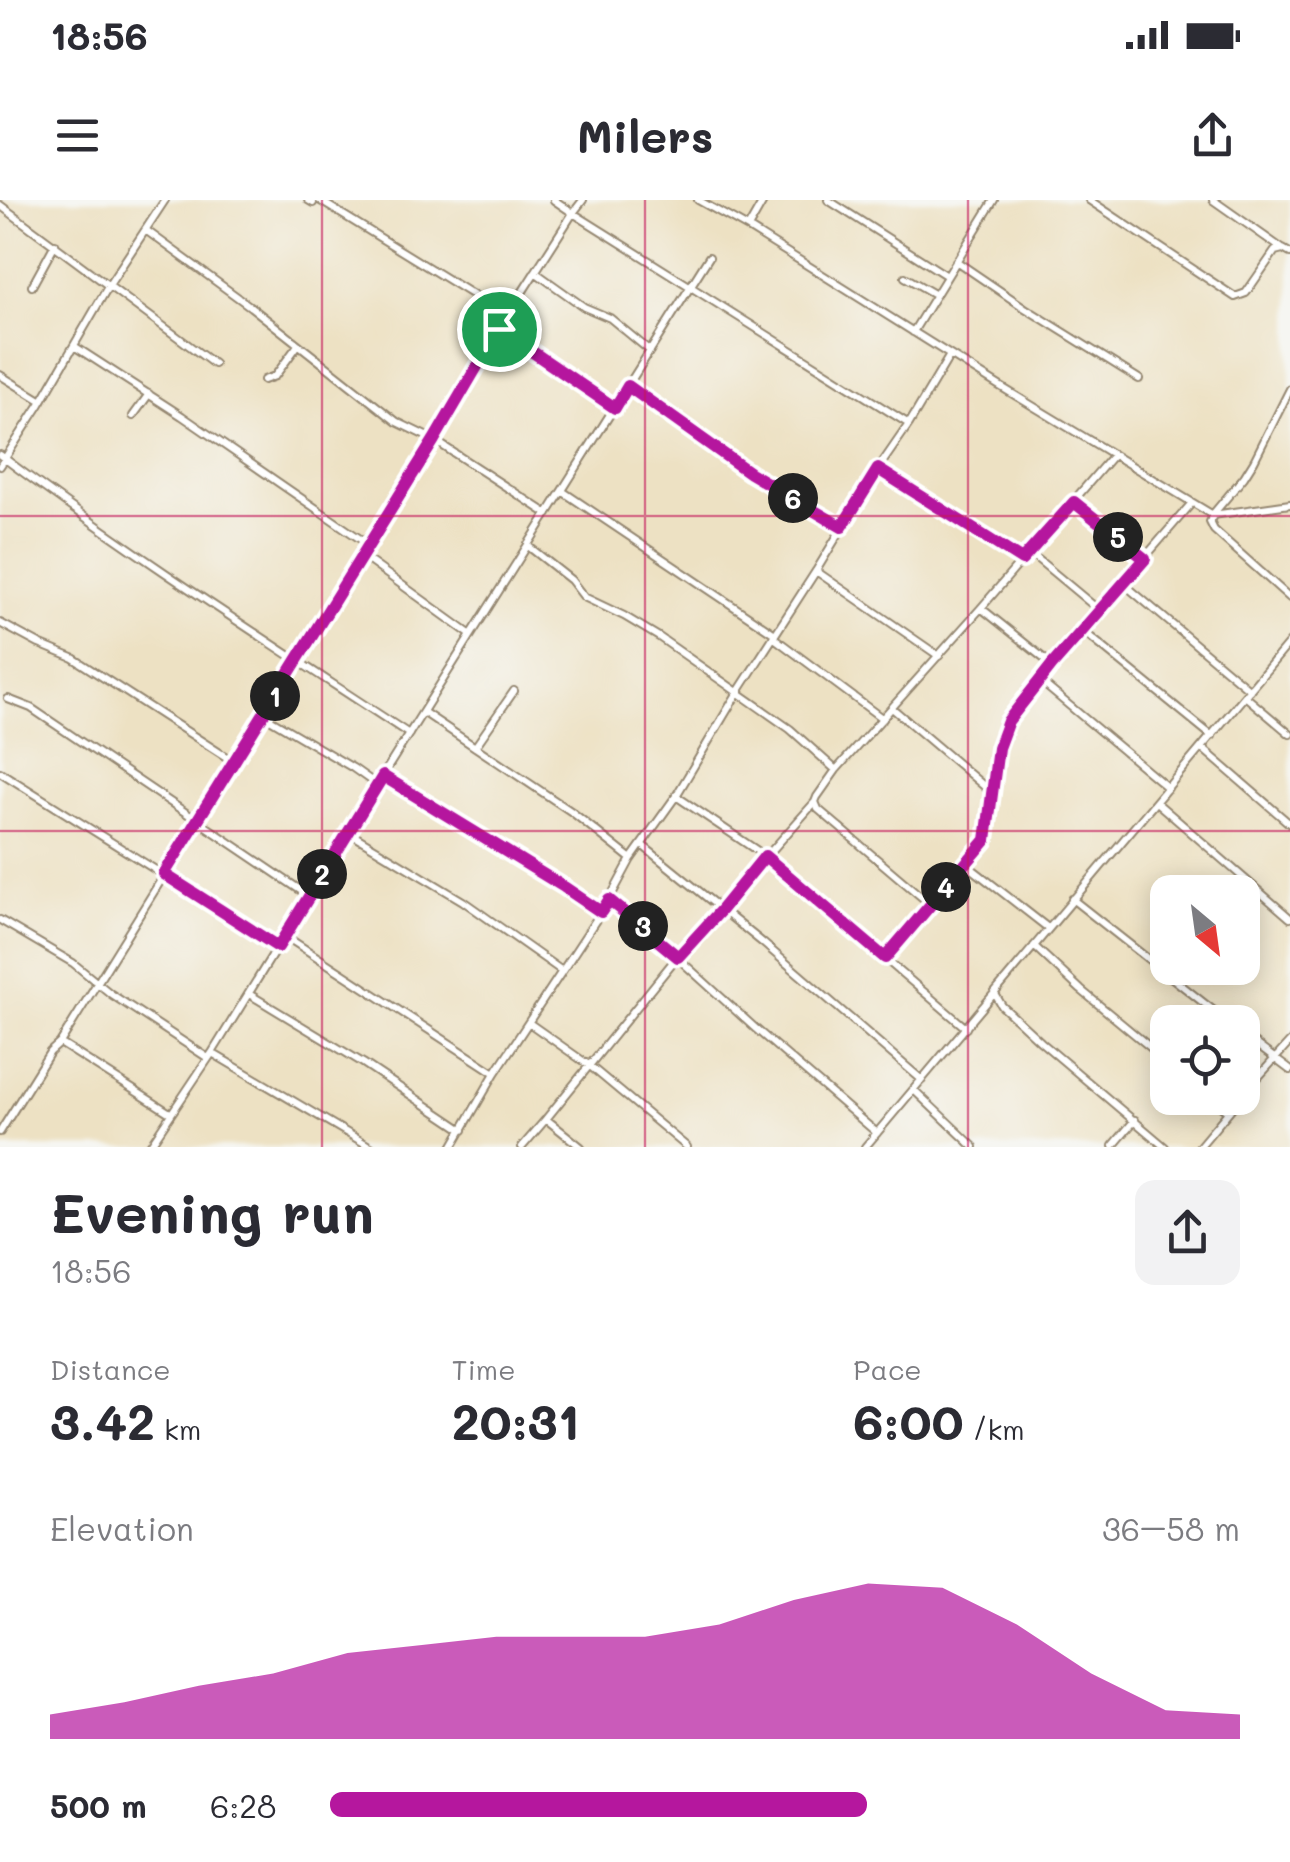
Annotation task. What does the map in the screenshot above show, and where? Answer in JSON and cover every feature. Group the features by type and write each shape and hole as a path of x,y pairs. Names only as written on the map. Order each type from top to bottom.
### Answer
{"street":[{"path":"165,200 109,285 42,402 2,460 409,734"},
{"path":"554,200 908,424"},
{"path":"0,1132 198,821 434,440 506,316 583,200"},
{"path":"698,200 1212,515 1290,504"},
{"path":"748,228 764,200"},
{"path":"828,200 947,276"},
{"path":"914,332 994,200"},
{"path":"1089,200 1235,297 1246,293 1275,251 1286,251"},
{"path":"1213,200 1286,251"},
{"path":"314,201 506,316"},
{"path":"0,206 214,364"},
{"path":"146,231 251,307 397,422 434,440 548,514"},
{"path":"32,286 55,244"},
{"path":"149,1147 210,1056 709,257"},
{"path":"956,261 1140,379"},
{"path":"536,272 584,307 610,318 650,351"},
{"path":"905,277 936,296"},
{"path":"499,329 615,408"},
{"path":"264,380 276,376 298,344"},
{"path":"74,346 368,545"},
{"path":"452,1147 950,355"},
{"path":"0,374 42,402"},
{"path":"628,386 750,473 842,527"},
{"path":"1290,389 1254,462 1210,522 1214,530 1290,598"},
{"path":"133,416 149,394"},
{"path":"522,1147 678,957 816,802 836,770 1114,455"},
{"path":"878,469 1022,560"},
{"path":"562,491 774,635 882,719"},
{"path":"1074,502 1145,559"},
{"path":"885,958 983,844 988,834 1002,733 1008,721 1192,504"},
{"path":"528,546 571,580 584,597 659,637 790,729 836,770"},
{"path":"1029,552 1100,611"},
{"path":"362,556 471,636"},
{"path":"816,571 939,656"},
{"path":"1124,584 1290,734"},
{"path":"981,608 1052,665"},
{"path":"0,623 73,658 234,762"},
{"path":"1083,631 1212,736"},
{"path":"864,1147 1290,642"},
{"path":"1040,680 1168,788"},
{"path":"475,746 514,691"},
{"path":"8,699 31,708 309,896"},
{"path":"892,708 992,792"},
{"path":"423,712 572,812 632,859"},
{"path":"262,716 377,784"},
{"path":"1202,748 1290,824"},
{"path":"0,772 278,947"},
{"path":"383,776 601,912"},
{"path":"676,796 765,856 966,1028"},
{"path":"816,802 818,809 931,904"},
{"path":"1156,802 1290,918"},
{"path":"348,832 464,901 562,971"},
{"path":"642,845 922,1080"},
{"path":"966,864 1048,928"},
{"path":"1072,899 1206,1005"},
{"path":"609,900 878,1133"},
{"path":"0,920 74,963 111,994 210,1056 372,1147"},
{"path":"285,936 496,1073"},
{"path":"1034,946 1150,1047"},
{"path":"248,994 464,1130"},
{"path":"994,994 1002,1006 1166,1147"},
{"path":"530,1023 590,1066 688,1147"},
{"path":"1260,1075 1290,1042"},
{"path":"60,1043 170,1112"},
{"path":"1260,1048 1290,1070"},
{"path":"914,1090 974,1147"},
{"path":"1200,1147 1226,1115"},
{"path":"546,1119 581,1147"},
{"path":"1113,1146 1135,1120"}],"route":[{"path":"499,329 615,408 628,386 750,473 842,527 878,469 1022,560 1074,502 1145,559 1008,721 998,748 986,840 885,958 765,856 678,957 609,900 601,912 383,776 278,947 164,874 499,329"}]}
